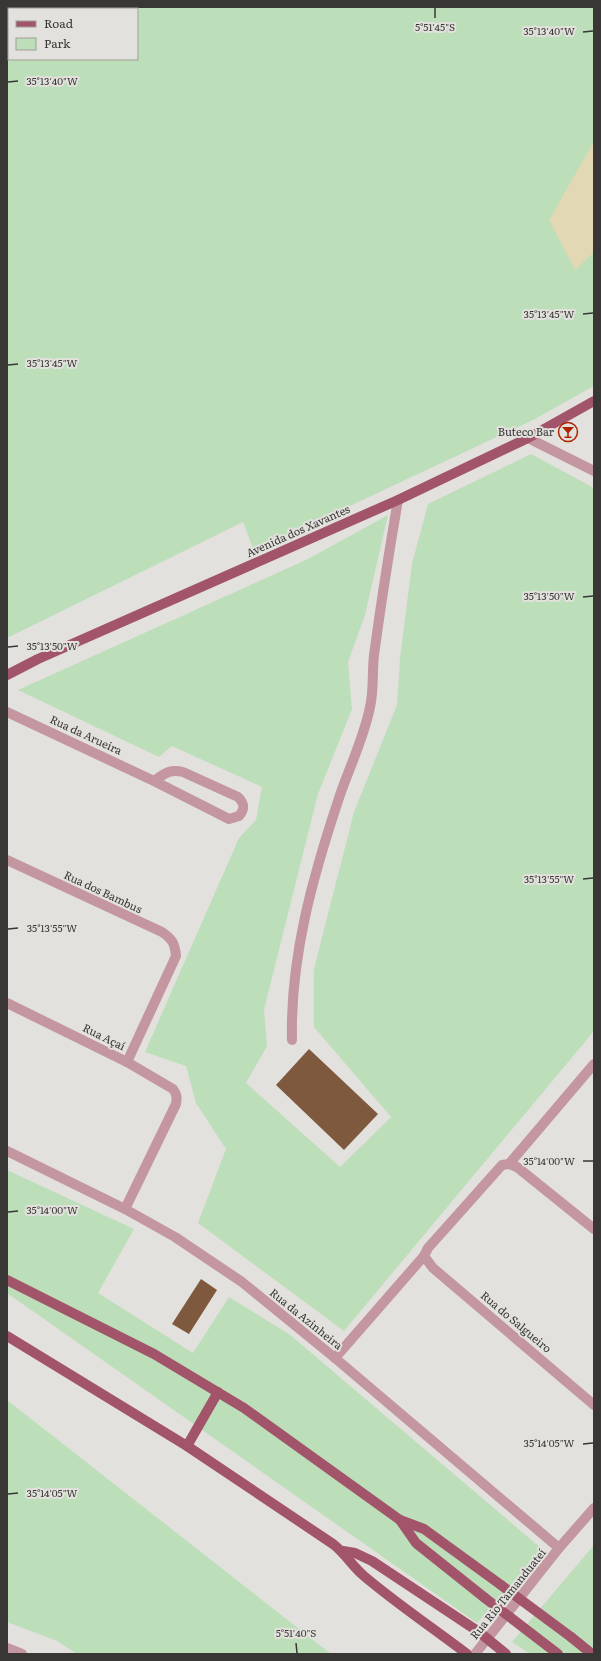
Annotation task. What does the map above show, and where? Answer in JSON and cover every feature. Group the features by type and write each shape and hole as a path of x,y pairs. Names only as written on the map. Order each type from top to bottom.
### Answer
{"main road":[{"name":"Avenida dos Xavantes","path":"7,675 38,659 398,500 528,438 594,400"},
{"path":"7,1280 154,1354 244,1408 396,1517 424,1529 592,1654"},
{"path":"7,1336 187,1446 333,1544 343,1551 350,1563 387,1595 467,1654"},
{"path":"187,1446 218,1392"},
{"path":"396,1517 416,1543 558,1654"},
{"path":"343,1551 355,1553 372,1561 479,1632 506,1654"}],"street":[{"path":"528,438 594,471"},
{"path":"292,1040 294,976 307,906 339,799 362,736 370,706 374,657 398,500"},
{"name":"Rua da Arueira","path":"7,712 154,781 229,819 239,816 244,806 243,801 238,797 183,772 174,770 167,771 154,781"},
{"name":"Rua dos Bambus","path":"7,860 162,932 172,940 175,946 176,956 127,1062"},
{"name":"Rua Açaí","path":"7,1003 127,1062 176,1092 176,1104 125,1209"},
{"path":"335,1358 424,1256 428,1248 506,1165 594,1064"},
{"name":"Rua da Azinheira","path":"7,1151 125,1209 175,1238 242,1282 335,1358 559,1548"},
{"path":"506,1165 517,1167 594,1229"},
{"name":"Rua do Salgueiro","path":"424,1256 433,1268 594,1405"},
{"name":"Rua Rio Tamanduateí","path":"475,1654 559,1548 594,1508"},
{"path":"543,1535 548,1542 552,1557"},
{"path":"7,1648 22,1654"}],"green space":[{"path":"7,7 594,7 594,386 533,420 254,551 243,522 7,638"},
{"path":"531,454 594,488 594,1031 344,1331 198,1223 226,1149 196,1103 186,1066 145,1052 239,838 256,820 262,787 172,746 159,757 18,690 308,559 388,515 365,615 348,662 352,709 318,794 264,1010 267,1046 246,1083 340,1167 391,1117 314,1027 314,969 354,812 397,705 400,658 412,564 428,504"},
{"path":"7,1170 134,1229 98,1293 193,1353 229,1297 289,1334 542,1549 477,1623 7,1293"},
{"path":"7,1400 331,1654 77,1654 57,1641 7,1622"},
{"path":"594,1545 594,1654 530,1654 512,1642"}],"sand":[{"path":"594,141 594,252 575,270 549,220"}],"building":[{"path":"309,1049 378,1114 344,1150 276,1085"},
{"path":"201,1279 217,1290 189,1334 172,1324"}],"place":[{"name":"Buteco Bar","path":"568,432"}]}
